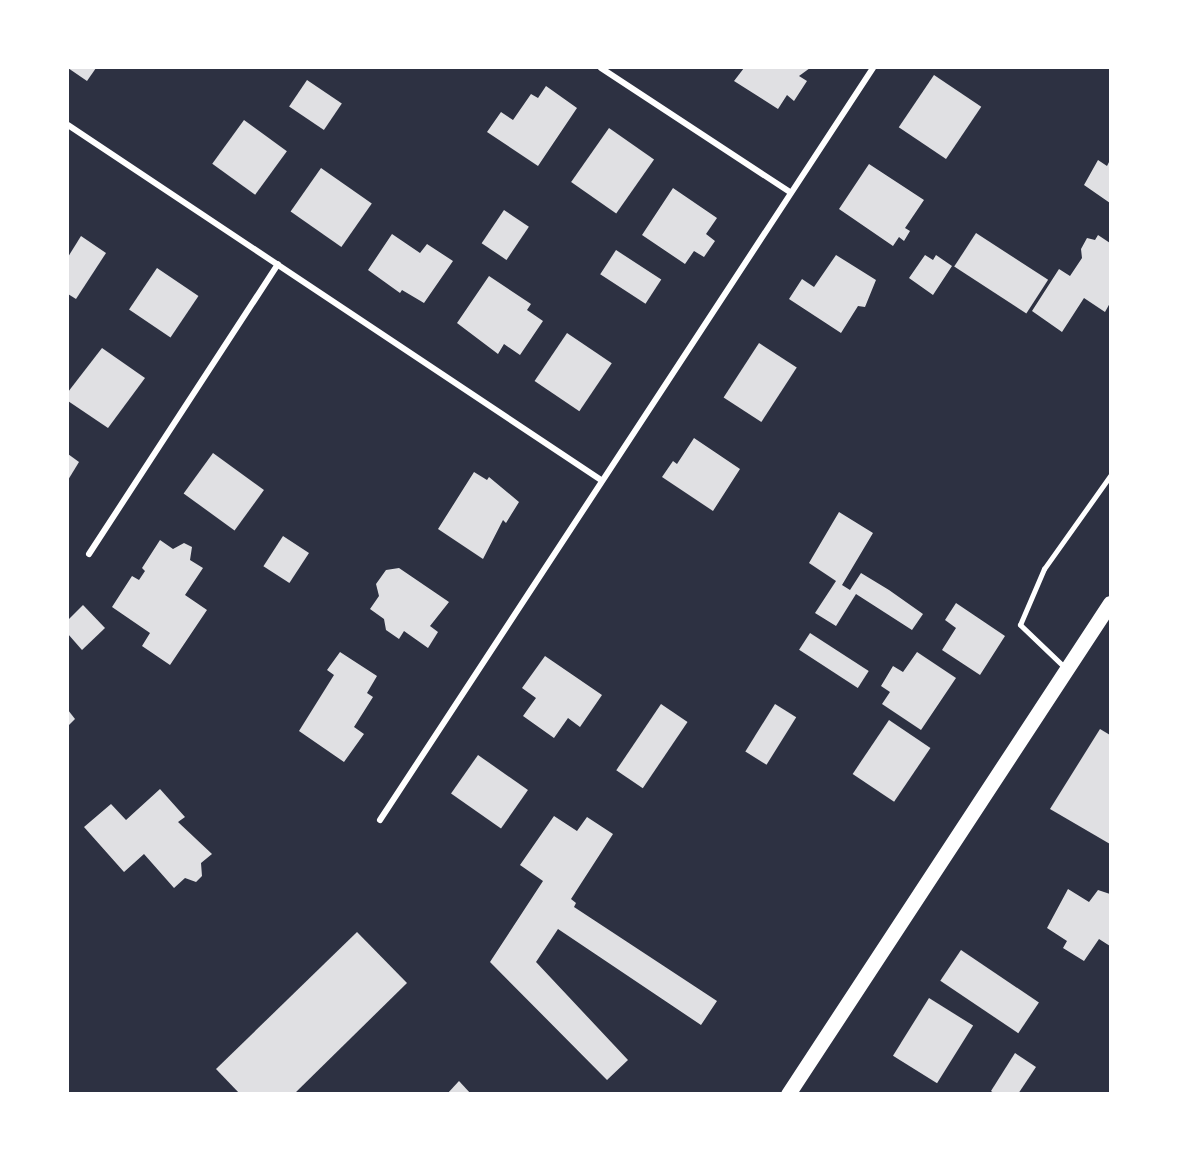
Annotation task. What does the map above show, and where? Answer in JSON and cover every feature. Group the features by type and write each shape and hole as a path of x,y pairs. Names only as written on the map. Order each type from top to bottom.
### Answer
{"main road":[{"path":"788,1094 1110,603"}],"street":[{"path":"601,68 790,192"},
{"path":"380,820 873,68"},
{"path":"68,125 601,480"},
{"path":"89,554 278,264"}],"lane":[{"path":"1067,670 1020,625 1044,569 1110,476"}],"building":[{"path":"68,68 96,68 87,81"},
{"path":"744,68 810,68 799,76 807,81 794,101 787,95 778,109 734,81"},
{"path":"934,75 981,107 946,159 899,127"},
{"path":"307,80 342,103 324,130 289,107"},
{"path":"546,86 577,108 538,166 487,132 501,112 513,120 531,94 538,98"},
{"path":"244,120 287,151 255,195 212,164"},
{"path":"609,128 654,160 616,214 571,182"},
{"path":"1098,160 1107,166 1110,160 1110,203 1084,185"},
{"path":"869,164 924,200 905,228 910,231 904,241 899,237 893,246 839,209"},
{"path":"321,168 372,204 341,247 291,211"},
{"path":"673,188 717,218 706,234 715,241 704,257 694,251 685,264 642,235"},
{"path":"504,210 529,227 507,260 482,243"},
{"path":"976,233 1048,280 1026,313 954,267"},
{"path":"392,234 420,253 427,244 453,261 424,303 402,290 400,293 368,270"},
{"path":"1098,235 1110,243 1110,303 1105,312 1084,298 1062,332 1032,311 1059,269 1070,276 1082,258 1081,249 1087,238 1095,240"},
{"path":"81,236 106,253 76,299 68,294 68,257"},
{"path":"616,250 661,279 645,304 600,274"},
{"path":"836,255 876,280 865,307 858,306 841,333 789,299 802,279 814,287"},
{"path":"925,255 933,260 936,255 952,266 933,295 909,278"},
{"path":"157,268 198,296 170,337 129,309"},
{"path":"489,276 531,304 527,310 543,321 520,355 504,344 498,354 457,323"},
{"path":"567,333 612,363 579,411 535,381"},
{"path":"759,343 797,368 761,422 724,398"},
{"path":"102,348 145,378 108,428 68,401 68,392"},
{"path":"694,438 740,469 713,511 662,477 673,461 677,464"},
{"path":"213,453 264,490 235,530 184,493"},
{"path":"68,454 79,462 68,480"},
{"path":"474,472 487,480 489,477 519,502 506,523 503,520 483,559 438,529"},
{"path":"839,512 873,533 842,585 850,590 861,573 889,590 923,614 912,630 856,594 836,626 815,613 836,581 809,563"},
{"path":"283,536 309,553 289,583 263,566"},
{"path":"160,540 173,549 184,543 192,547 190,560 203,568 185,595 207,610 170,665 142,646 150,633 112,607 132,576 139,580 145,571 142,568"},
{"path":"399,568 449,602 430,626 438,632 428,648 404,631 399,639 386,630 384,619 370,609 379,596 376,584 386,570"},
{"path":"956,603 1005,636 980,675 942,650 956,628 945,620"},
{"path":"83,605 105,628 82,650 68,634 68,620"},
{"path":"810,633 869,671 858,688 799,650"},
{"path":"340,652 377,676 367,693 373,697 354,727 364,734 344,762 299,731 334,675 327,670"},
{"path":"917,652 956,678 921,730 882,704 890,692 881,686 893,666 903,672"},
{"path":"545,656 602,695 580,727 568,718 554,738 523,716 536,698 522,688"},
{"path":"661,704 688,722 643,788 616,770"},
{"path":"775,704 796,717 767,765 745,751"},
{"path":"68,710 75,719 68,726"},
{"path":"889,720 930,748 894,802 853,774"},
{"path":"1100,729 1110,735 1110,844 1050,809"},
{"path":"478,755 528,790 501,828 451,794"},
{"path":"160,789 185,817 178,822 212,854 201,863 202,876 196,882 185,878 174,888 144,854 124,872 84,827 111,804 126,820"},
{"path":"554,816 577,831 587,817 613,834 571,899 576,903 574,907 717,1001 701,1025 558,929 536,962 628,1060 607,1080 490,962 543,881 520,865"},
{"path":"1068,889 1089,902 1098,890 1110,894 1110,946 1099,939 1084,961 1063,948 1067,941 1047,928"},
{"path":"357,932 407,983 294,1094 240,1094 216,1069"},
{"path":"961,950 1039,1003 1018,1033 940,981"},
{"path":"929,998 973,1026 937,1083 893,1056"},
{"path":"1015,1053 1036,1067 1018,1094 995,1094 991,1091"},
{"path":"459,1081 471,1094 447,1094"}]}
